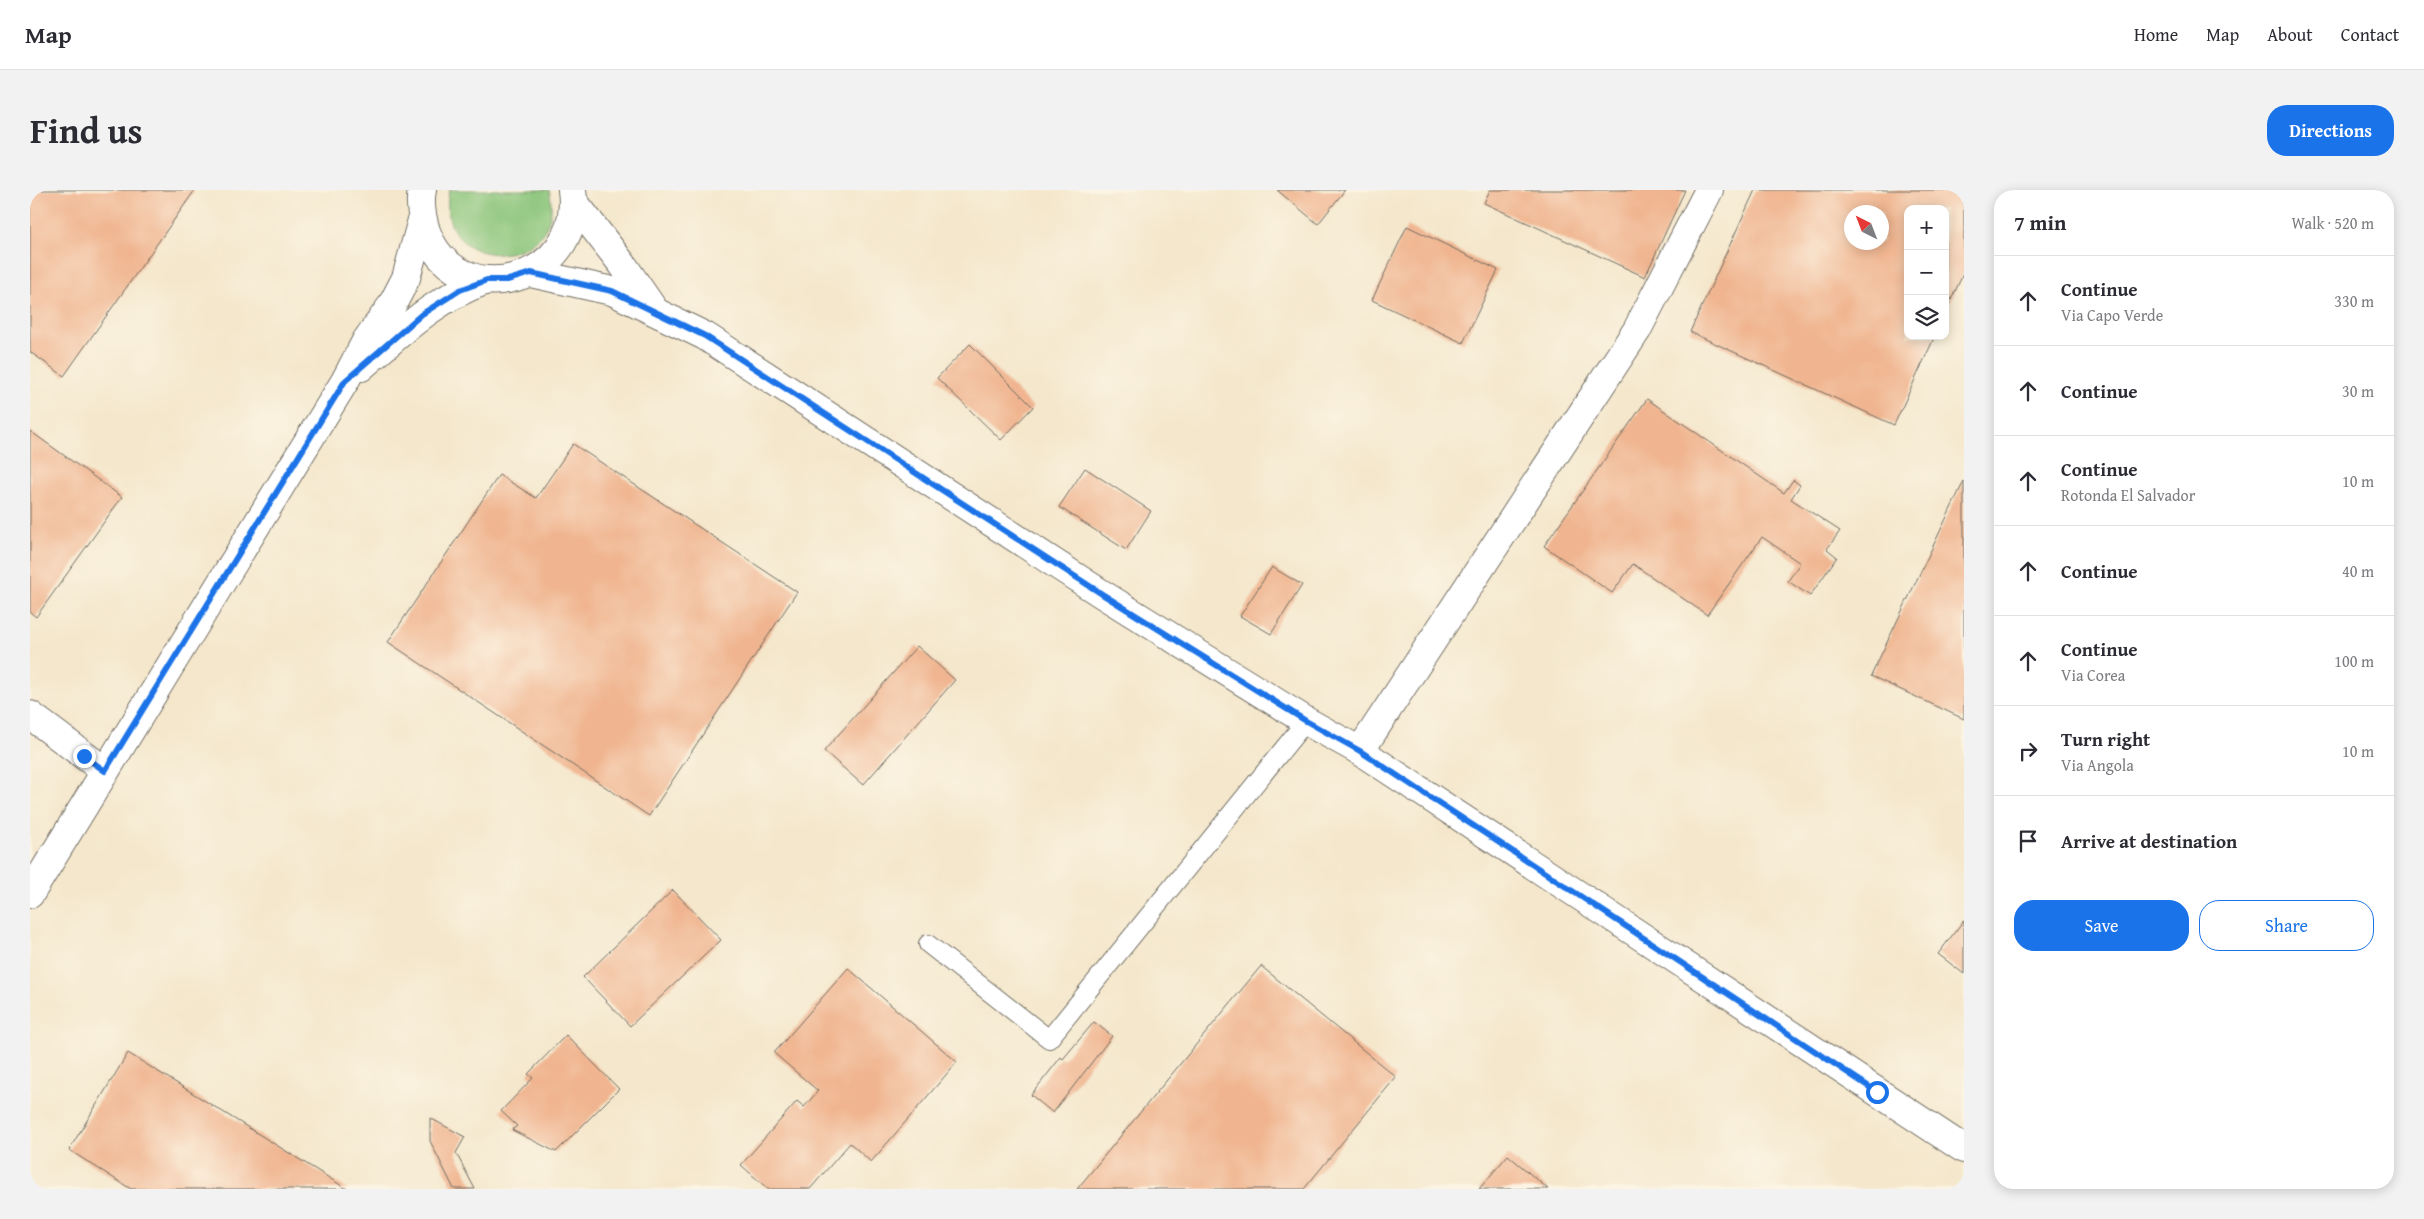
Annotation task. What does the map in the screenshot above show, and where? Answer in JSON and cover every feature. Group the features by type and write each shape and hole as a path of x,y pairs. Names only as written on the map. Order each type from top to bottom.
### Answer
{"street":[{"path":"30,894 345,381 366,341 392,304 406,278 422,220 422,190"},
{"path":"1360,751 1637,330 1709,190"},
{"path":"422,220 430,241 443,258 464,274 487,280 508,280 531,273 553,256 563,243 570,228 573,196"},
{"path":"573,196 655,311"},
{"path":"531,273 612,291 705,336 1102,594 1306,721 1360,751 1964,1149"},
{"path":"345,381 422,314 460,290 487,280"},
{"path":"30,715 105,771"}],"lane":[{"path":"928,944 1049,1039 1306,721"}],"green space":[{"path":"449,190 549,190 550,217 540,237 522,249 500,254 479,250 460,239 449,219"}],"building":[{"path":"30,190 195,190 64,376 30,352"},
{"path":"1277,190 1345,190 1318,224"},
{"path":"1490,190 1685,190 1645,277 1484,203"},
{"path":"1755,190 1964,190 1964,272 1949,304 1949,205 1904,205 1904,340 1933,340 1894,425 1690,332"},
{"path":"1407,226 1498,270 1463,343 1372,300"},
{"path":"970,344 1033,407 1001,440 937,378"},
{"path":"1647,399 1784,493 1793,480 1800,485 1791,499 1840,531 1827,549 1837,557 1810,596 1788,581 1800,563 1762,537 1707,615 1633,564 1612,593 1544,546"},
{"path":"30,431 122,497 36,617 30,612"},
{"path":"573,444 797,592 649,816 388,642 499,475 536,498"},
{"path":"1085,468 1151,511 1126,550 1059,507"},
{"path":"1964,481 1964,719 1871,676"},
{"path":"1272,567 1302,585 1271,634 1240,616"},
{"path":"917,646 955,680 863,785 824,751"},
{"path":"673,890 721,940 630,1026 583,977"},
{"path":"1964,920 1964,974 1938,954"},
{"path":"1261,966 1396,1077 1304,1189 1077,1189"},
{"path":"848,968 957,1062 871,1162 850,1143 810,1189 768,1189 741,1165 797,1101 804,1107 818,1091 774,1053"},
{"path":"1094,1022 1112,1036 1053,1113 1031,1095 1061,1057 1063,1059"},
{"path":"566,1035 619,1089 556,1152 512,1130 517,1126 501,1111 533,1078 528,1074"},
{"path":"128,1053 347,1189 131,1189 69,1150"},
{"path":"430,1118 465,1137 456,1153 475,1189 454,1189 430,1141"},
{"path":"1508,1155 1548,1189 1479,1189"}],"route":[{"path":"84,756 105,771 345,381 422,314 460,290 487,280 508,280 531,273 612,291 705,336 1102,594 1306,721 1360,751 1877,1092"}]}
